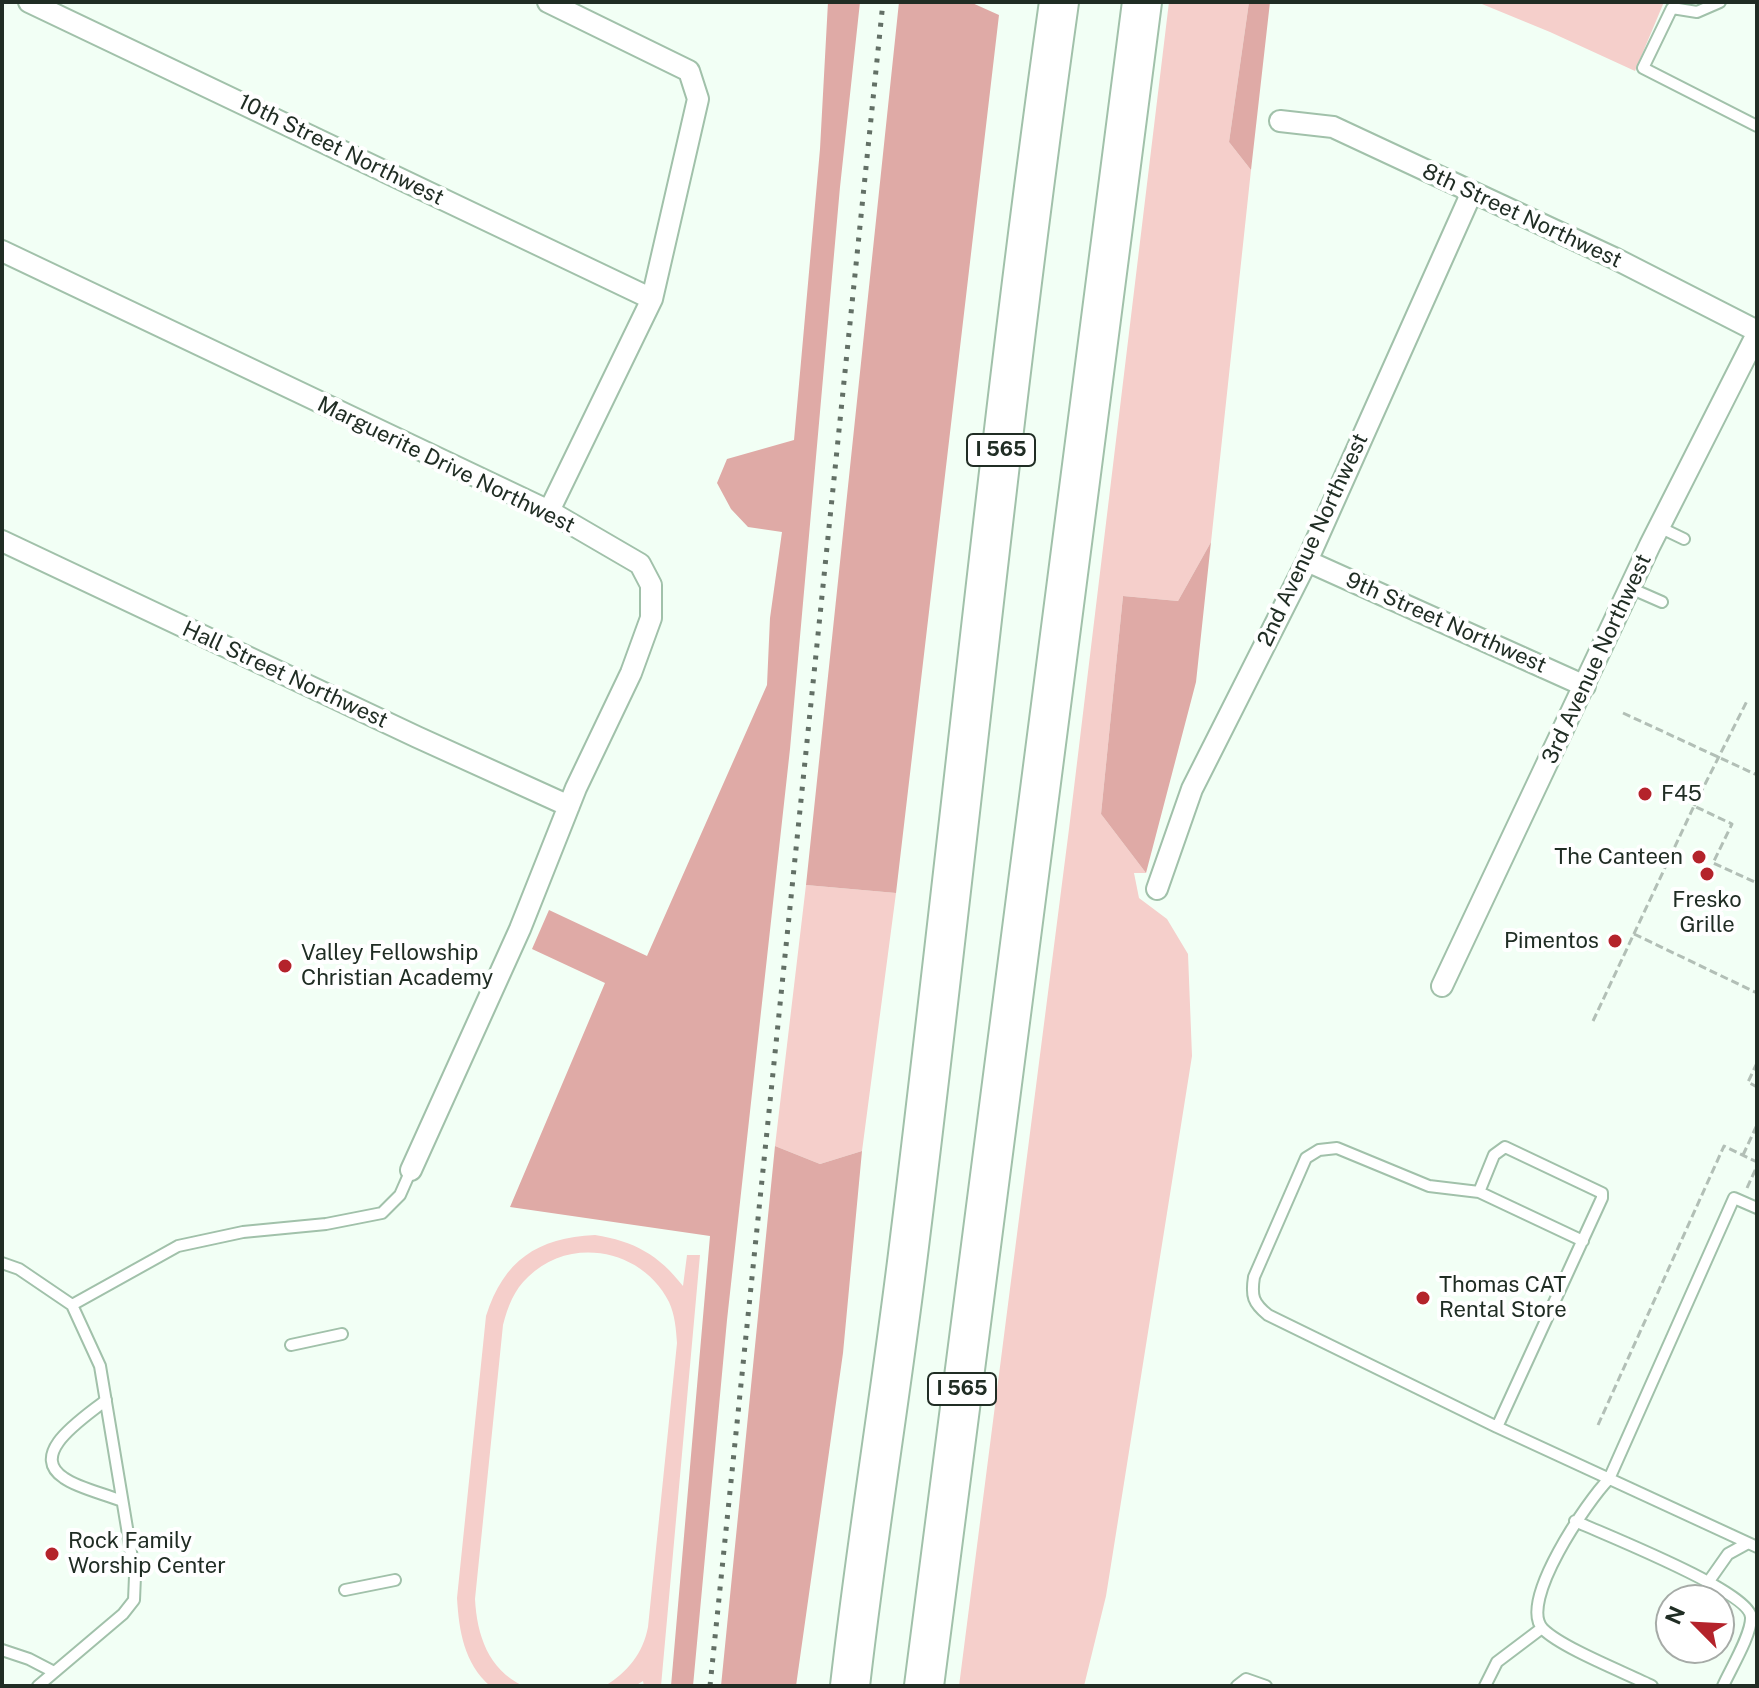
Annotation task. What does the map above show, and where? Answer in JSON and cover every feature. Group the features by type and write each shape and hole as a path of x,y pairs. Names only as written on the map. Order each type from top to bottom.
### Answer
{"highway":[{"name":"I 565","path":"850,1686 922,1132 1036,166 1059,2"},
{"name":"I 565","path":"924,1686 1142,2"}],"street":[{"name":"10th Street Northwest","path":"29,2 104,35 652,299"},
{"path":"548,2 689,71 698,99 652,299 549,511"},
{"name":"8th Street Northwest","path":"1280,121 1333,127 1616,259 1757,333"},
{"name":"2nd Avenue Northwest","path":"1157,889 1192,789 1307,561 1472,192"},
{"name":"Marguerite Drive Northwest","path":"2,251 549,511 640,564 651,585 651,618 631,673 569,806 520,929 411,1170"},
{"name":"3rd Avenue Northwest","path":"1442,986 1659,527 1757,333"},
{"name":"Hall Street Northwest","path":"2,541 569,806"},
{"name":"9th Street Northwest","path":"1307,561 1585,686"}],"lane":[{"path":"1720,2 1697,12 1672,8 1643,68 1757,126"},
{"path":"1659,527 1684,539"},
{"path":"1630,588 1662,602"},
{"path":"1479,1192 1494,1155 1505,1147 1602,1193 1497,1427"},
{"path":"1583,1241 1479,1192 1429,1186 1337,1148 1319,1150 1306,1158 1254,1277 1251,1294 1255,1305 1268,1315 1497,1427 1752,1545"},
{"path":"72,1305 178,1246 243,1232 326,1224 382,1213 400,1195 411,1170"},
{"path":"1652,1686 1569,1646 1542,1628 1535,1614 1543,1586 1575,1521 1609,1479 1734,1198 1757,1208"},
{"path":"2,1263 19,1269 72,1305 100,1366 135,1576 134,1600 123,1614 38,1686"},
{"path":"291,1345 342,1334"},
{"path":"106,1400 61,1437 52,1450 51,1460 55,1471 66,1480 122,1501"},
{"path":"1575,1521 1709,1581 1743,1603 1751,1615 1750,1628 1723,1686"},
{"path":"1709,1581 1728,1554 1752,1545"},
{"path":"345,1590 395,1580"},
{"path":"1485,1686 1497,1662 1542,1628"},
{"path":"2,1650 54,1672"},
{"path":"1237,1686 1246,1679 1266,1686"}],"path":[{"path":"1593,1021 1748,699"},
{"path":"1623,713 1757,775"},
{"path":"1694,806 1732,824 1713,863 1757,883"},
{"path":"1634,934 1757,993"},
{"path":"1757,1063 1748,1082 1757,1087"},
{"path":"1743,1155 1757,1125"},
{"path":"1598,1425 1724,1146 1757,1164 1742,1201"}],"shaded area":[{"path":"828,2 860,2 840,187 790,749 727,1320 693,1686 671,1686 710,1236 510,1207 605,983 532,949 549,910 647,956 767,685 770,618 782,532 748,527 731,509 717,483 727,459 794,440 820,149"},
{"path":"899,2 970,2 999,15 896,893 806,885"},
{"path":"1169,2 1249,2 1229,142 1251,170 1211,542 1178,601 1123,596 1101,814 1146,873 1134,873 1139,898 1167,919 1188,954 1192,1056 1106,1596 1084,1686 959,1686 1069,829"},
{"path":"1249,2 1270,2 1251,170 1229,142"},
{"path":"1477,2 1664,2 1635,71"},
{"path":"1211,542 1196,682 1146,873 1101,814 1123,596 1178,601"},
{"path":"806,885 896,893 862,1151 820,1164 775,1146"},
{"path":"775,1146 820,1164 862,1151 843,1353 796,1686 721,1686"},
{"path":"595,1235 622,1241 645,1251 665,1266 683,1286 687,1255 700,1255 661,1686 644,1686 643,1681 635,1686 605,1686 621,1675 633,1661 648,1627 677,1343 675,1322 669,1302 657,1284 642,1270 624,1260 584,1252 545,1264 528,1277 512,1299 503,1325 475,1599 478,1625 487,1650 501,1670 523,1686 490,1686 474,1667 464,1646 457,1598 486,1316 502,1280 526,1256 556,1241"}],"railway":[{"path":"710,1686 883,2"}],"place":[{"name":"F45","path":"1645,794"},
{"name":"The Canteen","path":"1699,857"},
{"name":"Fresko Grille","path":"1707,874"},
{"name":"Pimentos","path":"1615,941"},
{"name":"Valley Fellowship Christian Academy","path":"285,966"},
{"name":"Thomas CAT Rental Store","path":"1423,1298"},
{"name":"Rock Family Worship Center","path":"52,1554"}]}
